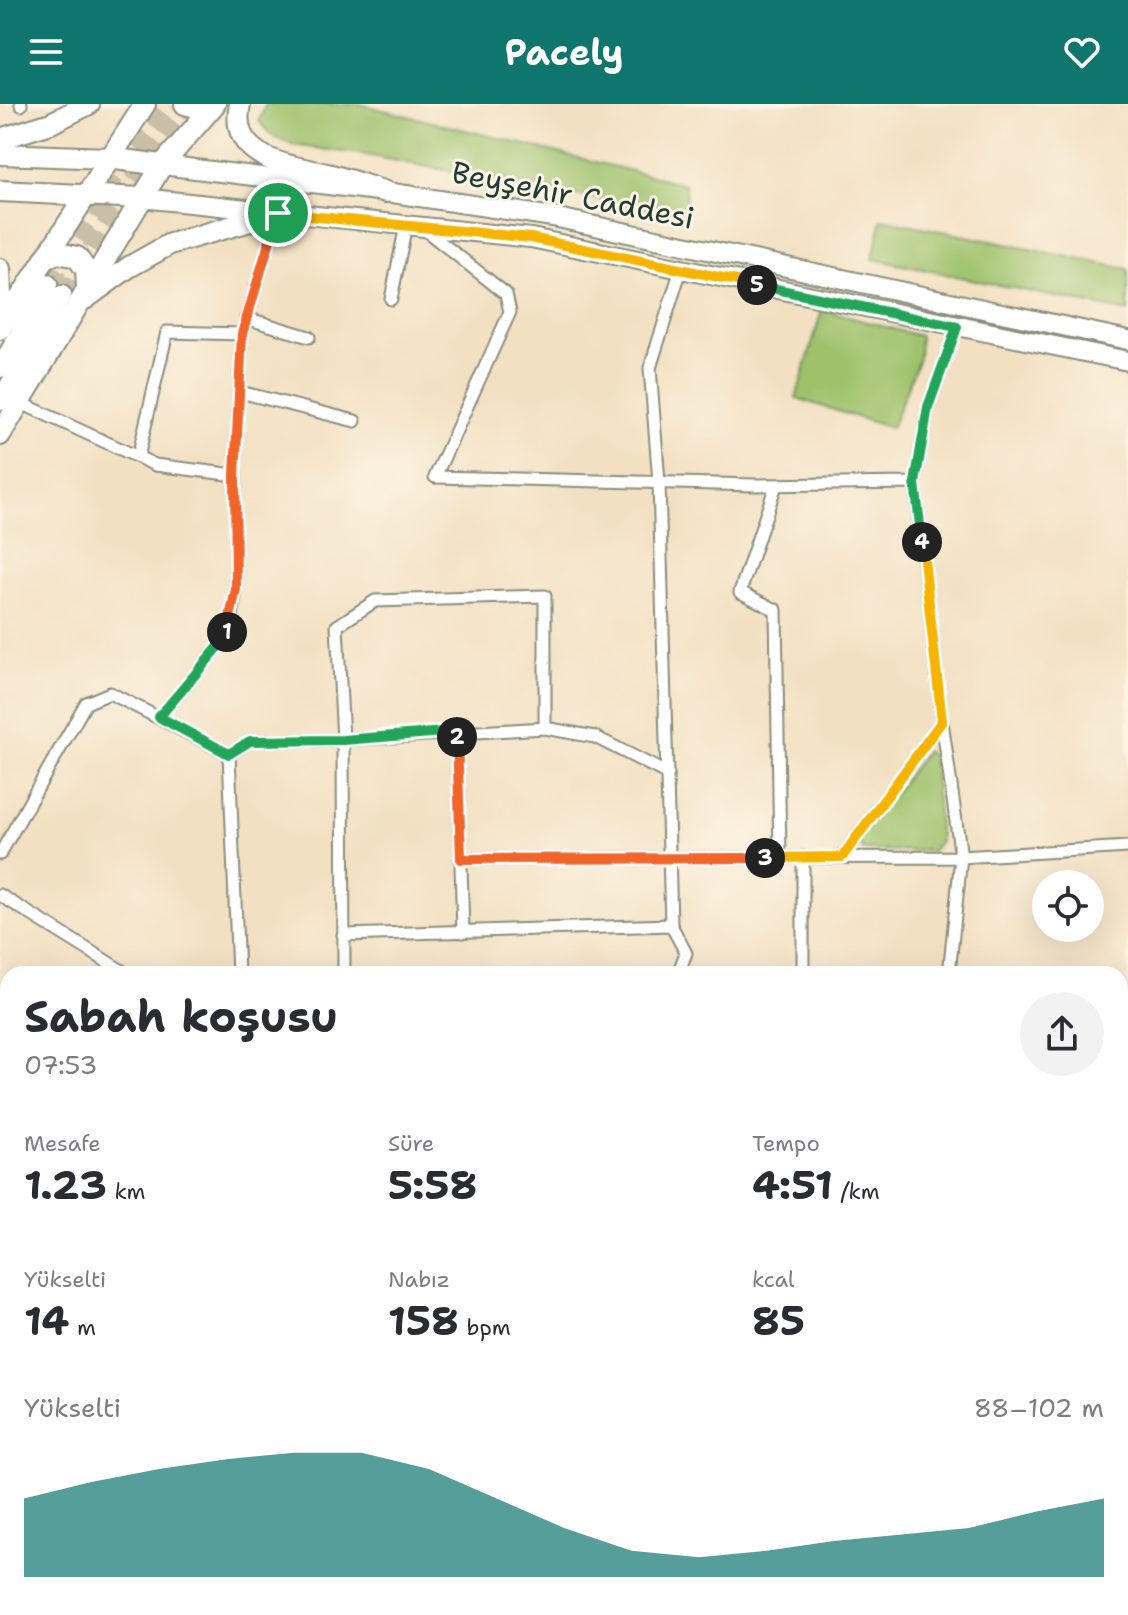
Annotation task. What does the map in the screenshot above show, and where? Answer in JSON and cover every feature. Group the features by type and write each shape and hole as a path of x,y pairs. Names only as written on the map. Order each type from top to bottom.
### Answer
{"highway":[{"path":"3,149 89,104"},
{"path":"1,328 145,104"},
{"path":"185,104 200,108 214,104"},
{"path":"62,295 87,288 162,165 214,104"},
{"path":"240,104 238,124 242,139 260,156 386,192"},
{"path":"2,191 15,189 29,178 27,162 3,149"},
{"name":"Beyşehir Caddesi","path":"3,149 162,165"},
{"name":"Beyşehir Caddesi","path":"2,191 141,198"},
{"path":"0,435 10,401 62,295 129,267 170,244 278,213"},
{"path":"45,258 58,253 77,257 86,270 87,288"},
{"path":"0,269 1,328"}],"main road":[{"name":"Beyşehir Caddesi","path":"162,165 386,192 553,217 1128,340"},
{"path":"228,208 222,202 220,187 234,176"},
{"name":"Beyşehir Caddesi","path":"141,198 531,238 1128,361"},
{"path":"0,368 62,295"}],"street":[{"path":"159,717 221,644 231,624 236,589 235,475 242,334 278,213"},
{"path":"391,299 413,225 506,294 510,312 435,477 776,485 915,483"},
{"path":"681,269 650,368 659,482 671,925 686,953 681,966"},
{"path":"246,318 309,337"},
{"path":"950,966 961,857 915,483 928,407 957,327"},
{"path":"138,457 167,332 242,334"},
{"path":"240,392 355,421"},
{"path":"10,401 155,465 235,475"},
{"path":"776,485 740,592 776,610 780,858"},
{"path":"344,966 343,740 337,626 375,601 545,596 545,728"},
{"path":"0,854 86,703 110,693 229,754"},
{"path":"842,857 942,721"},
{"path":"229,754 250,741 343,740 545,728 595,737 668,774"},
{"path":"457,731 463,932"},
{"path":"229,754 238,966"},
{"path":"461,859 961,857 1128,847"},
{"path":"803,857 803,966"},
{"path":"0,895 114,966"},
{"path":"343,935 671,925"}],"green space":[{"path":"266,104 359,104 685,184 687,216 360,154 292,145 272,136 259,121"},
{"path":"882,219 1128,269 1128,312 873,259"},
{"path":"822,310 920,336 919,358 891,428 796,398"},
{"path":"926,751 933,757 940,841 932,851 863,850 859,840"}],"tunnel":[{"path":"48,284 119,170 168,104"},
{"path":"62,295 148,156 189,104"}],"route":[{"path":"278,213 531,238 957,327 928,407 915,483 942,721 842,857 461,859 457,731 343,740 250,741 229,754 159,717 221,644 231,624 236,589 235,475 242,334 278,213"}]}
